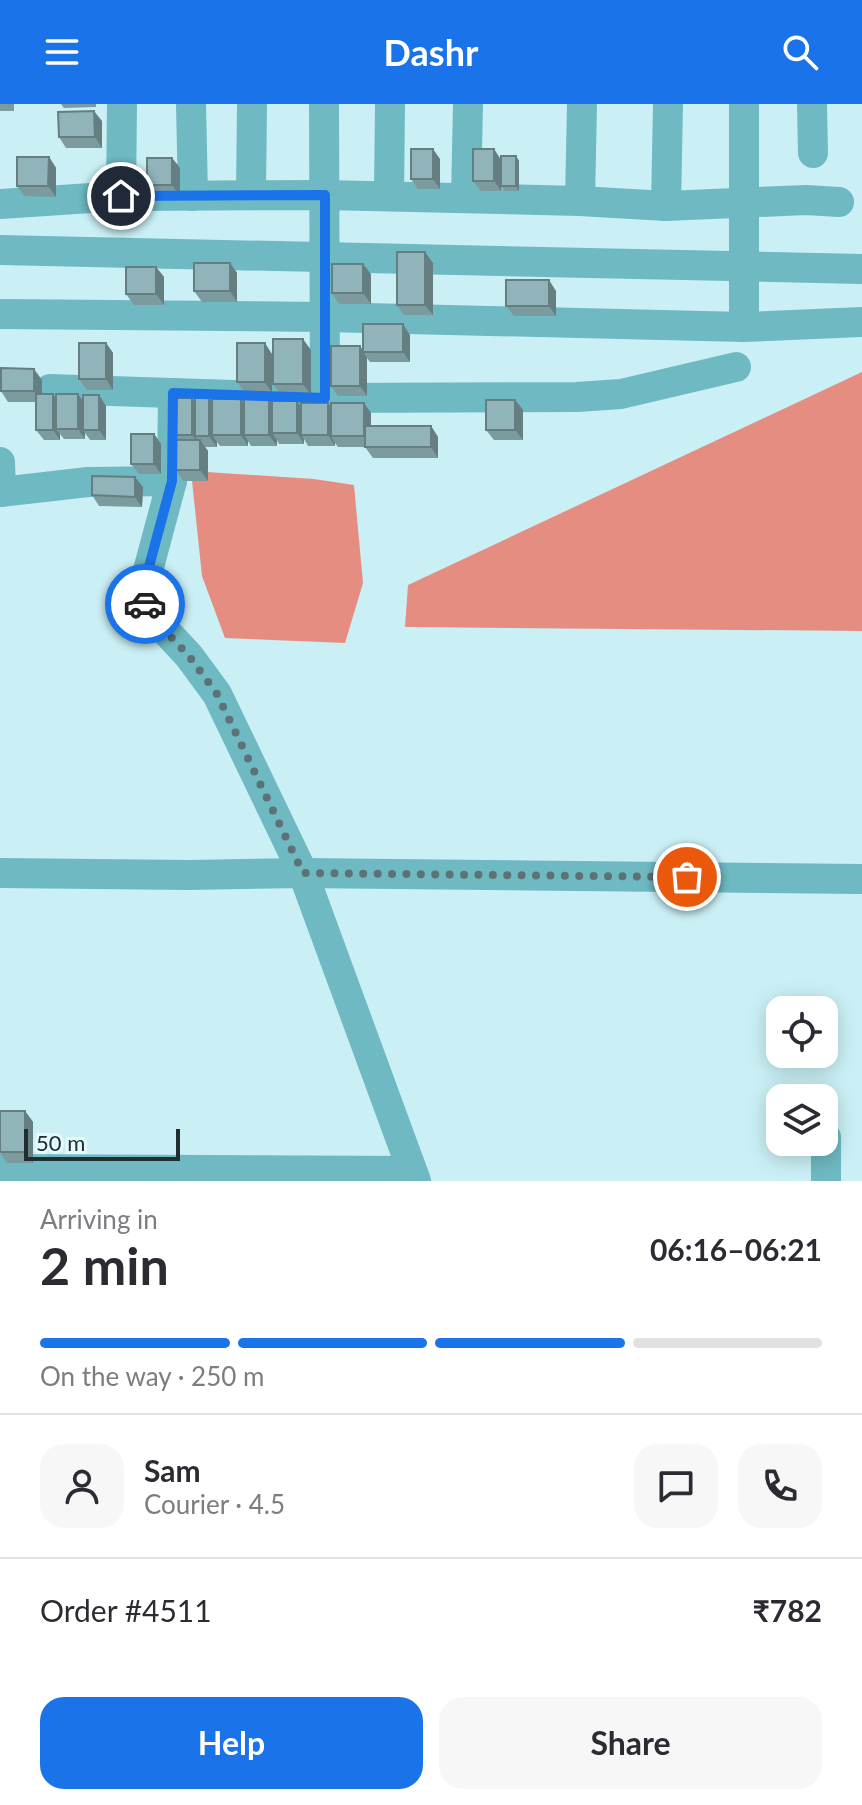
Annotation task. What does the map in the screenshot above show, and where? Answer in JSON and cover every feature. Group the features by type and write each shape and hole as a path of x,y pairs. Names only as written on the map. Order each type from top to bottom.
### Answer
{"street":[{"path":"121,196 122,104"},
{"path":"191,104 193,196"},
{"path":"251,195 252,104"},
{"path":"324,104 325,398"},
{"path":"389,196 390,104"},
{"path":"466,198 468,104"},
{"path":"580,201 582,104"},
{"path":"666,206 668,104"},
{"path":"744,104 744,327"},
{"path":"812,104 813,153"},
{"path":"0,204 121,196 251,195 580,201 666,206 839,202"},
{"path":"0,250 862,269"},
{"path":"0,314 325,317 744,327 862,322"},
{"path":"50,389 325,398 592,396 642,390 736,367"},
{"path":"0,1169 414,1176 303,873 217,694 146,605 143,589 172,481 173,393"},
{"path":"0,482 172,481"},
{"path":"0,873 862,879"},
{"path":"826,1156 826,1181"}],"shaded area":[{"path":"862,372 862,631 405,627 408,585"},
{"path":"191,471 314,479 354,485 363,583 345,643 225,638 202,576"}],"building":[{"path":"94,111 95,137 59,137 58,112"},
{"path":"411,149 433,149 433,179 411,179"},
{"path":"473,149 494,149 494,181 473,181"},
{"path":"501,156 516,156 516,186 501,186"},
{"path":"17,157 49,157 48,186 17,186"},
{"path":"147,158 172,158 172,185 147,185"},
{"path":"397,252 425,252 425,305 397,305"},
{"path":"194,263 230,263 230,291 194,291"},
{"path":"332,264 363,264 363,293 332,293"},
{"path":"126,267 156,267 156,294 126,294"},
{"path":"506,280 549,280 549,306 506,306"},
{"path":"363,324 403,324 403,352 363,352"},
{"path":"273,339 303,339 303,384 273,384"},
{"path":"79,343 106,343 106,379 79,379"},
{"path":"237,343 265,343 265,382 237,382"},
{"path":"331,346 360,346 360,386 331,386"},
{"path":"1,368 34,369 34,391 1,391"},
{"path":"36,394 53,394 53,430 36,430"},
{"path":"56,394 78,394 78,429 56,429"},
{"path":"83,395 99,395 99,430 83,430"},
{"path":"176,398 192,398 192,435 176,435"},
{"path":"195,398 209,398 209,436 195,436"},
{"path":"212,399 241,399 241,435 212,435"},
{"path":"244,399 269,399 269,435 244,435"},
{"path":"486,400 515,400 515,430 486,430"},
{"path":"272,401 297,401 297,433 272,433"},
{"path":"301,403 328,403 328,435 301,435"},
{"path":"331,403 364,403 364,436 331,436"},
{"path":"365,426 431,426 431,447 365,447"},
{"path":"131,434 154,434 154,464 131,464"},
{"path":"176,440 200,440 200,470 176,470"},
{"path":"92,476 135,477 135,497 92,495"},
{"path":"0,1111 25,1111 25,1152 0,1152"}],"way so far":[{"path":"145,604 149,613 189,656 217,694 303,873 687,877"}],"route":[{"path":"121,196 325,195 325,398 173,393 172,481 143,589 145,604"}]}
